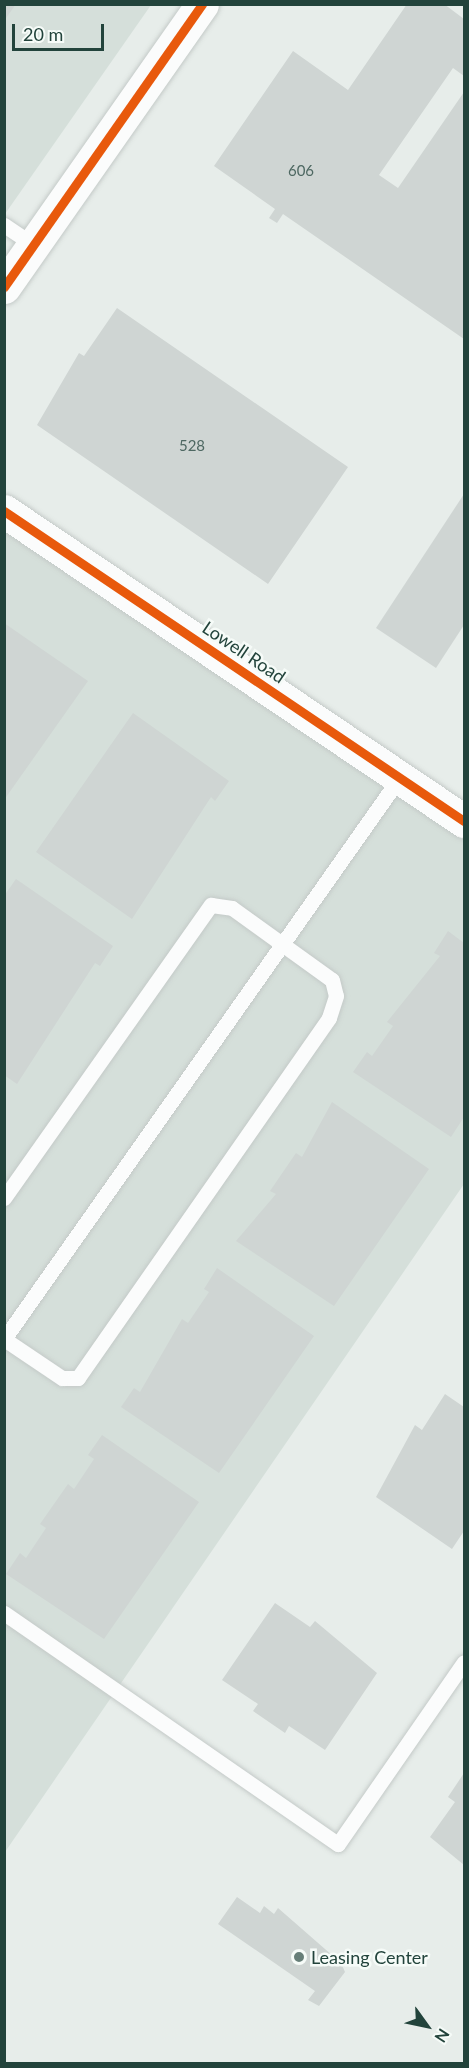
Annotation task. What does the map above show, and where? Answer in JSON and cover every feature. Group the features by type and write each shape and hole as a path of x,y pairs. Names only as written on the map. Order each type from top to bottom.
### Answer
{"street":[{"path":"4,287 202,4"},
{"name":"Lowell Road","path":"4,511 465,821"}],"lane":[{"path":"4,225 34,244"},
{"path":"4,1198 211,905 232,908 282,945 332,980 336,996 329,1018 78,1378 62,1378 4,1339 282,945 400,777"},
{"path":"4,1613 339,1844 465,1662"}],"shaded area":[{"path":"5,5 151,5 5,214"},
{"path":"5,511 464,821 464,1184 5,1852"}],"building":[{"path":"4,4 16,4 4,21"},
{"path":"407,4 444,4 464,19 464,76 453,68 379,175 398,188 464,92 464,339 283,214 277,223 269,218 275,209 214,166 293,51 348,90"},
{"path":"117,308 348,467 268,584 37,425 79,353 84,356"},
{"path":"464,494 464,625 436,668 376,628"},
{"path":"4,623 88,681 4,800"},
{"path":"133,713 229,781 215,801 211,797 132,919 36,852"},
{"path":"16,879 113,946 100,966 95,963 17,1084 4,1075 4,896"},
{"path":"448,931 464,943 464,1117 451,1137 353,1072 367,1052 372,1056 393,1026 387,1022 440,956 434,953"},
{"path":"332,1102 429,1169 334,1306 236,1241 276,1194 270,1191 296,1153 302,1157"},
{"path":"217,1268 314,1336 219,1473 121,1407 134,1388 140,1392 182,1319 188,1323 209,1292 204,1289"},
{"path":"445,1394 464,1407 464,1531 452,1549 376,1497 415,1425 422,1430"},
{"path":"102,1435 199,1502 104,1639 6,1574 20,1553 26,1558 46,1528 40,1524 68,1484 74,1489 94,1459 88,1455"},
{"path":"275,1603 310,1627 315,1621 377,1673 325,1750 289,1726 285,1733 253,1711 258,1704 222,1680"},
{"path":"464,1773 464,1865 430,1837 455,1802 448,1797"},
{"name":"Leasing Center","path":"237,1897 260,1913 264,1906 274,1914 278,1908 341,1963 345,1972 319,2006 308,2000 315,1991 218,1924"}],"cycle path":[{"path":"4,287 202,4"},
{"path":"4,511 464,821"}],"place":[{"name":"Leasing Center","path":"299,1957"}]}
